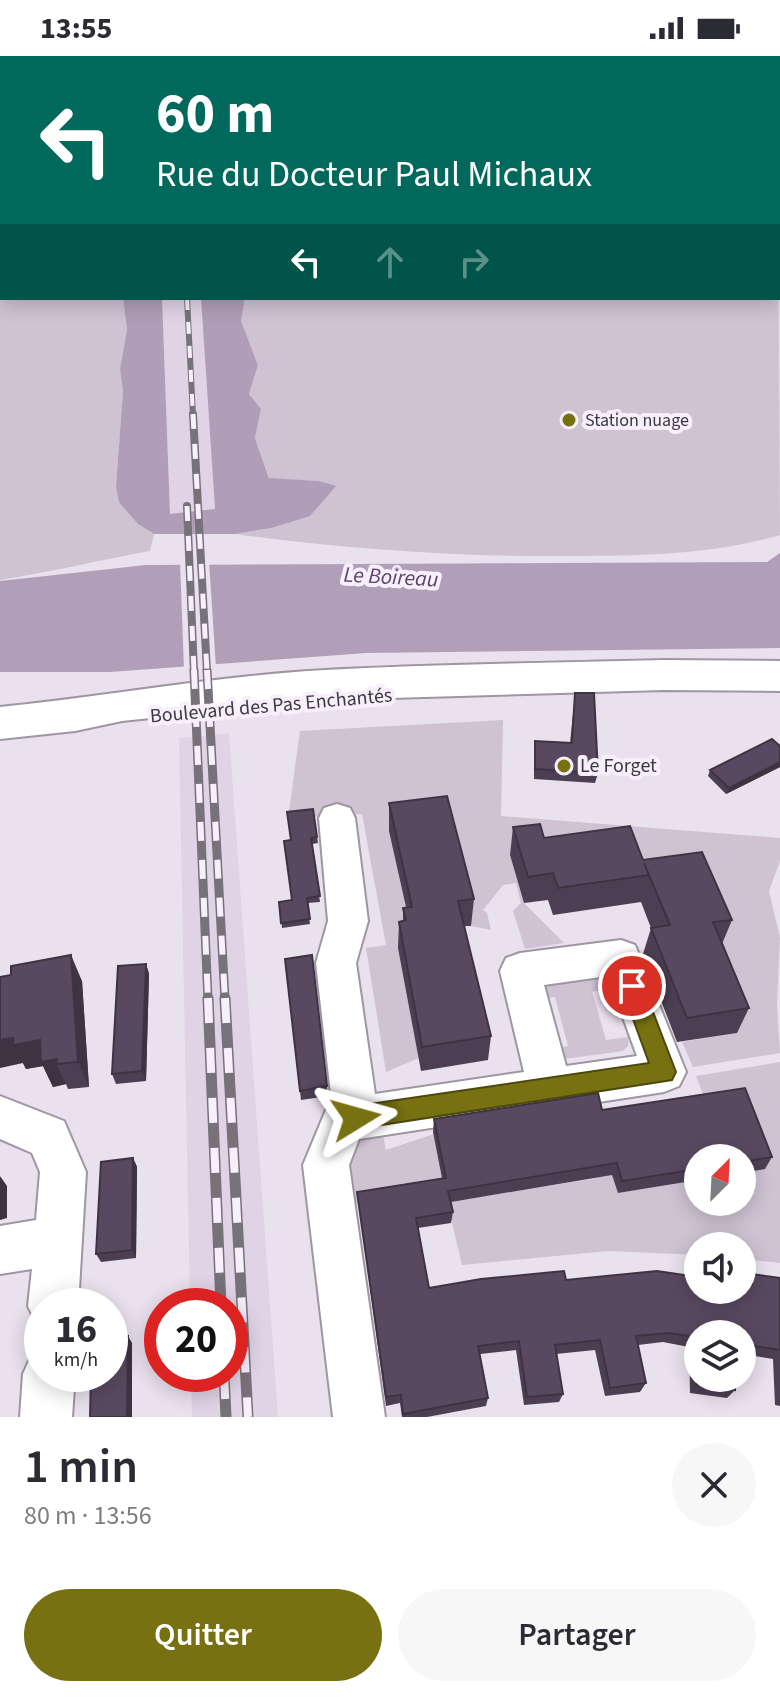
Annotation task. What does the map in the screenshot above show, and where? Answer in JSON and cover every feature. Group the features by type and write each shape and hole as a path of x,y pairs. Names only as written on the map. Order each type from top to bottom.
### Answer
{"main road":[{"name":"Boulevard des Pas Enchantés","path":"701,676 780,687"},
{"name":"Boulevard des Pas Enchantés","path":"4,724 75,715 149,718 229,714 398,695 466,683 780,676"}],"street":[{"path":"337,818 348,921 336,963 356,1118"},
{"path":"359,1417 326,1165 344,1120 550,1089"},
{"path":"0,1117 48,1137 63,1172 54,1288"},
{"path":"0,1250 57,1241"},
{"path":"46,1417 48,1392"}],"shaded area":[{"path":"0,300 123,300 127,330 120,369 123,391 116,486 138,524 154,534 150,551 0,580"},
{"path":"123,300 162,300 170,514 215,509 201,300 245,300 241,321 258,365 249,394 261,409 255,438 269,478 319,481 336,486 310,516 271,528 235,534 154,534 138,524 119,502 116,486 123,391 120,369 127,330"},
{"path":"162,300 201,300 215,510 170,514"},
{"path":"245,300 779,300 780,535 728,547 676,553 527,556 402,551 235,534 271,528 335,487 319,481 270,479 255,438 261,409 249,394 258,365 241,321"},
{"path":"503,720 501,816 780,838 780,861 769,891 780,938 777,1004 780,1053 693,1067 682,1042 736,1033 693,879 510,855 524,903 564,943 525,949 513,911 521,903 516,883 503,885 483,910 487,913 491,930 471,926 412,934 399,948 419,1058 386,1072 366,948 386,945 362,814 288,818 300,731"},
{"path":"229,733 278,1417 192,1417 191,1392 248,1392 248,1288 190,1288 179,738"},
{"path":"600,977 612,983 613,987 592,992 606,1040 629,1037 628,1046 623,1051 557,1060 547,1050 568,1046 555,997 532,1000 541,985"},
{"path":"780,1062 780,1263 756,1260 756,1232 684,1232 684,1254 609,1251 462,1265 447,1202 597,1178 609,1163 618,1193 684,1182 684,1216 756,1216 756,1170 765,1168 756,1158 756,1144 744,1144 704,1097 696,1076"},
{"path":"381,1126 386,1150 434,1134 445,1189 351,1204 348,1167 352,1150"}],"water":[{"name":"Le Boireau","path":"780,553 780,648 366,653 110,672 0,672 0,581 146,565 767,562"}],"pier":[{"path":"180,561 209,561 216,668 184,670"}],"building":[{"path":"575,693 594,693 598,773 535,769 535,741 572,743"},
{"path":"772,739 780,746 780,762 729,788 710,770"},
{"path":"447,796 474,899 458,901 491,1036 422,1047 399,922 406,920 403,908 412,907 389,803"},
{"path":"313,809 317,837 311,838 320,896 307,898 310,919 281,923 279,902 292,900 284,841 291,840 287,812"},
{"path":"540,824 544,838 630,826 643,860 702,852 732,920 713,922 749,1008 687,1018 651,928 670,925 644,863 649,875 558,888 553,873 528,877 513,827"},
{"path":"71,955 78,1062 56,1064 57,1059 41,1062 40,1040 13,1045 13,1038 0,1040 0,977 11,975 11,966"},
{"path":"312,955 327,1086 300,1091 285,959"},
{"path":"146,964 142,1071 112,1074 118,966"},
{"path":"745,1088 772,1157 756,1160 756,1144 684,1144 684,1171 622,1181 617,1163 448,1191 453,1212 416,1218 429,1288 481,1279 564,1271 566,1280 657,1271 684,1275 684,1304 756,1304 756,1275 780,1278 780,1350 756,1346 756,1320 684,1320 684,1335 669,1333 636,1336 646,1383 610,1388 600,1340 555,1345 563,1394 527,1397 519,1341 478,1346 488,1398 403,1414 401,1395 386,1397 357,1192 446,1178 434,1119 598,1093 602,1110"},
{"path":"133,1158 132,1250 96,1254 101,1162"},
{"path":"91,1392 127,1392 127,1417 90,1417"}],"railway":[{"path":"187,300 193,416"},
{"path":"193,414 207,672"},
{"path":"187,506 194,672"},
{"path":"194,670 208,1000"},
{"path":"207,670 225,1000"},
{"path":"208,998 220,1288"},
{"path":"225,998 248,1417"},
{"path":"225,1392 226,1417"}],"place":[{"name":"Station nuage","path":"569,420"},
{"name":"Le Forget","path":"564,766"}],"route":[{"path":"356,1118 664,1072 632,986"}]}
